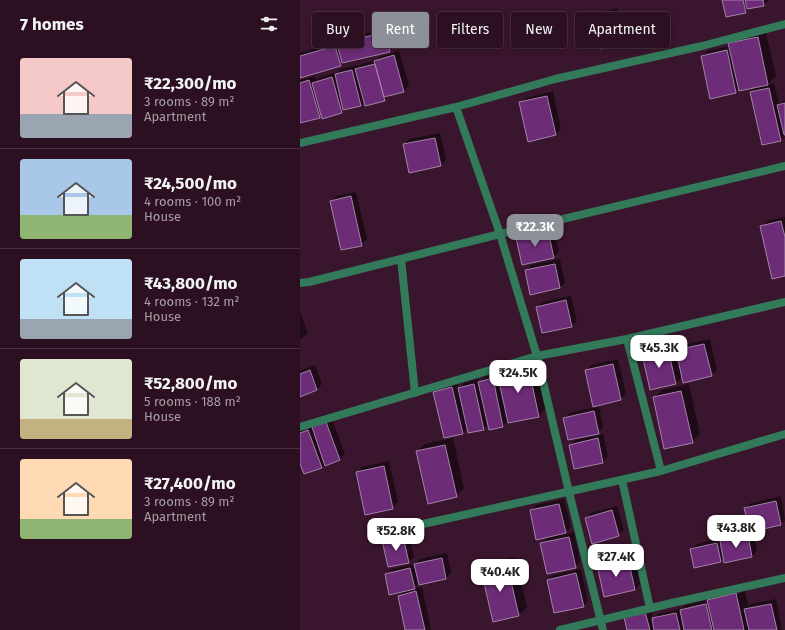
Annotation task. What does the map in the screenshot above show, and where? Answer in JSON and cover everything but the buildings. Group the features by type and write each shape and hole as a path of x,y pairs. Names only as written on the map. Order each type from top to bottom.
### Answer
{"street":[{"path":"300,144 456,107 556,79 702,46 785,24"},
{"path":"456,107 500,234 537,356 603,630"},
{"path":"300,283 785,166"},
{"path":"401,259 415,393"},
{"path":"300,427 537,356 627,339 785,302"},
{"path":"627,339 661,471"},
{"path":"378,534 661,471 785,434"},
{"path":"622,480 650,608"},
{"path":"560,630 785,578"}]}
